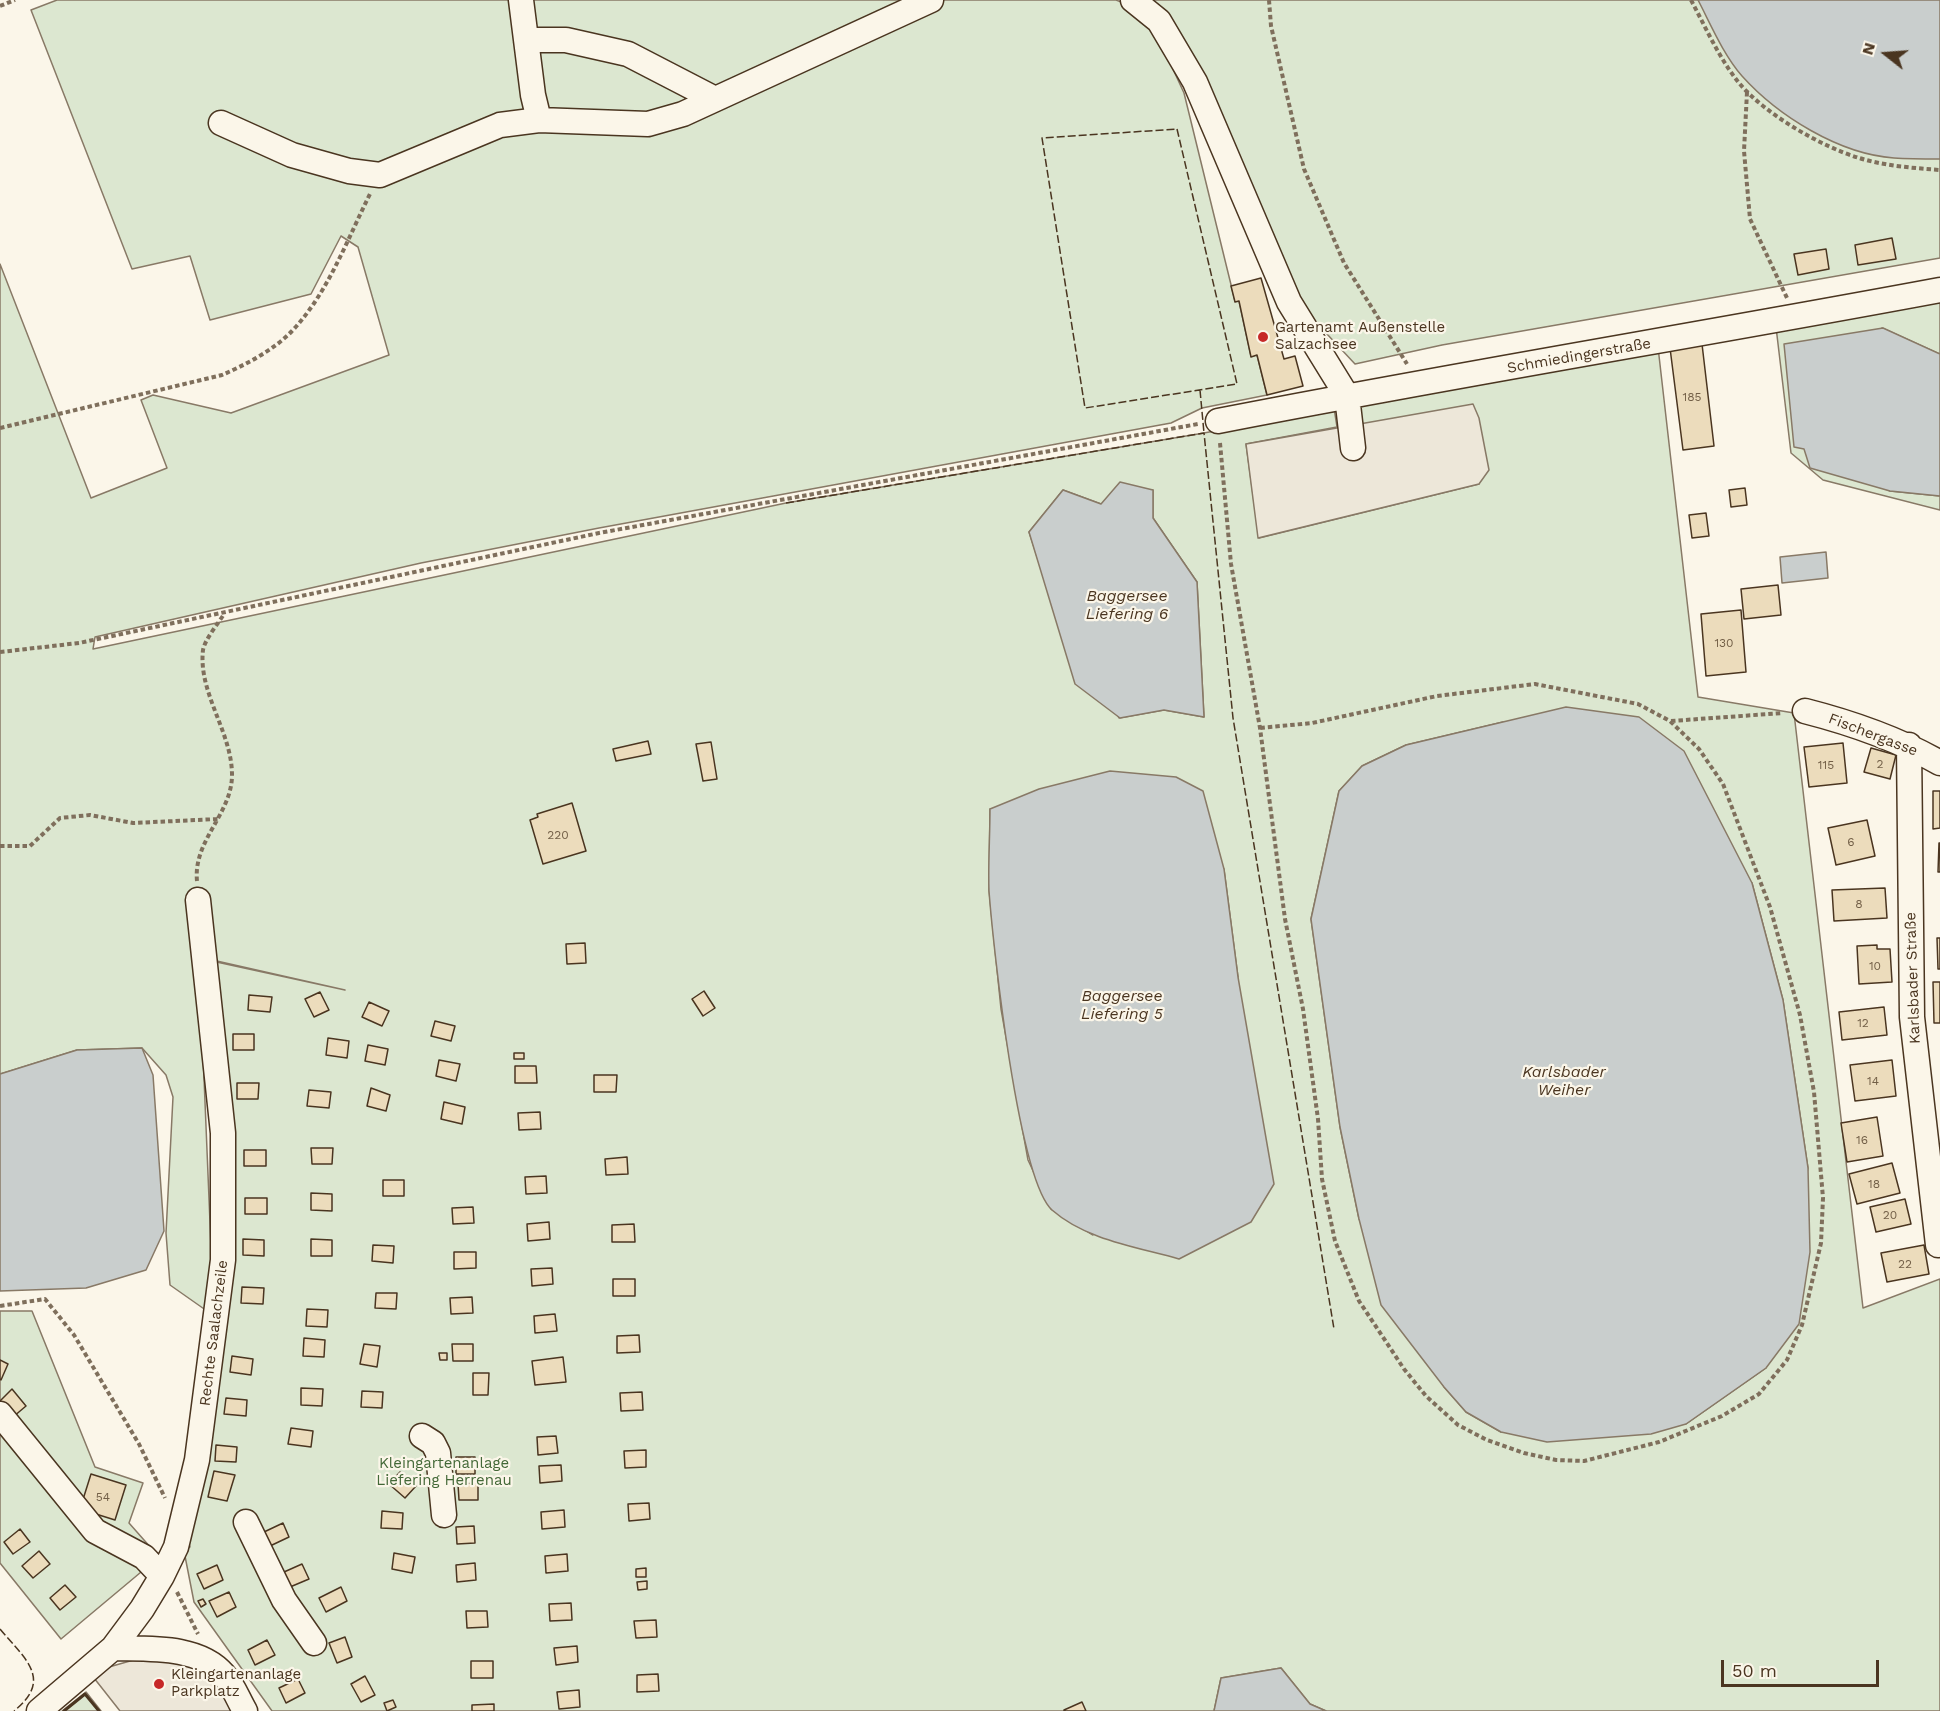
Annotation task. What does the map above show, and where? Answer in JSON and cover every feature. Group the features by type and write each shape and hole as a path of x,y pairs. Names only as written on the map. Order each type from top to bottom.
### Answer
{"street":[{"path":"521,0 533,95 539,120"},
{"path":"221,123 292,154 349,171 380,175 500,125 539,120 648,124 682,114 932,0"},
{"path":"1133,0 1159,21 1195,82 1289,302 1347,396 1353,448"},
{"path":"526,40 566,40 628,54 715,99"},
{"name":"Schmiedingerstraße","path":"1218,422 1418,383 1940,290"},
{"name":"Fischergasse","path":"1805,711 1840,720 1909,745 1940,763"},
{"name":"Karlsbader Straße","path":"1909,745 1912,1017 1938,1245"},
{"name":"Rechte Saalachzeile","path":"39,1711 113,1648 165,1569 180,1532 197,1460 224,1260 223,1132 198,900"},
{"path":"0,1414 95,1531 165,1569"},
{"path":"422,1436 433,1443 438,1454 444,1515"},
{"path":"246,1522 284,1600 315,1643"},
{"path":"113,1648 164,1649 202,1658 225,1675 245,1711"}],"path":[{"path":"0,6 15,0"},
{"path":"1269,0 1271,26 1304,169 1344,264 1418,383"},
{"path":"1690,0 1722,59 1748,91 1795,127 1858,158 1917,169 1940,170"},
{"path":"1748,91 1744,151 1750,219 1796,317"},
{"path":"0,428 222,375 245,365 291,333 317,299 380,175"},
{"path":"0,652 79,643 599,533 1218,422 1231,564 1260,728 1285,919 1303,1010 1322,1179 1335,1241 1359,1301 1404,1369 1426,1396 1458,1425 1487,1440 1524,1454 1556,1460 1584,1461 1659,1442 1722,1416 1759,1394 1787,1360 1802,1325 1821,1243 1823,1198 1814,1092 1800,1015 1770,907 1723,784 1699,749 1670,721 1638,704 1535,684 1437,696 1312,723 1260,728"},
{"path":"196,872 199,856 208,833 219,819 231,795 232,772 206,684 203,648 224,614"},
{"path":"1670,721 1805,711"},
{"path":"0,846 30,846 60,818 90,814 133,823 219,819"},
{"path":"0,1306 45,1299 74,1335 139,1444 180,1532"},
{"path":"165,1569 199,1636"}],"green space":[{"name":"Kleingartenanlage Liefering Herrenau","path":"57,0 1116,0 1124,3 1154,28 1184,93 1235,301 1239,301 1251,356 1257,355 1267,395 1202,408 1171,423 421,563 95,637 93,649 786,503 1204,433 1334,408 1337,427 1246,444 1259,538 1479,484 1359,424 1355,403 1658,347 1698,697 1794,713 1863,1308 1940,1279 1940,1711 1326,1711 1310,1704 1281,1668 1221,1678 1214,1711 272,1711 194,1602 184,1551 190,1547 188,1541 230,1274 212,961 345,990 199,957 212,1271 207,1311 170,1285 166,1233 173,1097 166,1075 142,1048 77,1050 0,1074 0,264 91,498 167,468 141,400 153,395 231,413 389,355 358,247 341,236 311,294 210,320 190,256 132,269 31,10","holes":["1063,490 1101,504 1153,490 1153,518 1197,582 1204,717 1164,710 1119,718 1050,596 1029,532","1503,722 1752,883 1783,1000 1808,1168 1766,1368 1686,1424 1501,1432 1466,1412 1444,1387 1359,1219 1340,1127 1311,919 1339,791 1362,766 1406,745","990,809 1224,869 1238,977 1093,1235 1051,1209 1028,1160 1001,1009 989,890"]},
{"path":"1148,0 1940,0 1940,258 1442,345 1355,364 1298,303"},
{"path":"1940,297 1940,354 1882,328 1804,448 1890,491 1940,496 1940,510 1823,480 1791,453 1776,327"},
{"path":"0,1311 32,1311 95,1467 143,1483 129,1523 159,1557 61,1639 0,1563"},
{"path":"86,1692 101,1711 62,1711"}],"shaded area":[{"path":"1473,404 1479,418 1489,470 1479,484 1258,538 1246,444"},
{"name":"Kleingartenanlage Parkplatz","path":"151,1655 191,1664 211,1674 236,1711 120,1711 94,1678 109,1667"}],"water":[{"path":"1698,0 1940,0 1940,159 1873,155 1831,141 1791,118 1773,105 1742,76 1718,39"},
{"path":"1883,328 1940,354 1940,496 1890,491 1810,468 1804,449 1794,447 1784,344"},
{"name":"Baggersee Liefering 6","path":"1120,482 1153,490 1153,518 1197,582 1204,717 1164,710 1120,718 1075,684 1029,532 1063,490 1101,504"},
{"path":"1826,552 1828,578 1782,583 1780,557"},
{"name":"Karlsbader Weiher","path":"1566,707 1639,717 1684,751 1752,883 1783,1000 1808,1168 1810,1252 1799,1324 1766,1368 1686,1424 1651,1434 1547,1442 1501,1432 1466,1412 1381,1305 1359,1219 1340,1127 1311,919 1339,791 1362,766 1406,745"},
{"name":"Baggersee Liefering 5","path":"1110,771 1176,777 1203,791 1224,869 1238,977 1274,1184 1251,1222 1179,1259 1096,1236 1080,1229 1052,1210 1040,1190 1028,1155 1009,1059 989,891 990,809 1039,789"},
{"path":"142,1048 153,1075 164,1231 146,1270 86,1288 0,1291 0,1074 77,1050"},
{"path":"1281,1668 1310,1704 1326,1711 1214,1711 1221,1678"}],"building":[{"path":"1892,238 1896,259 1858,265 1855,245"},
{"path":"1826,249 1829,269 1798,275 1794,254"},
{"name":"Gartenamt Außenstelle Salzachsee","path":"1261,278 1284,359 1295,356 1303,386 1267,395 1257,355 1251,357 1239,301 1235,302 1231,286"},
{"path":"1702,344 1714,446 1683,450 1670,348"},
{"path":"1745,488 1747,505 1731,507 1729,490"},
{"path":"1706,513 1709,536 1692,538 1689,515"},
{"path":"1778,585 1781,615 1744,619 1741,589"},
{"path":"1741,610 1746,672 1706,676 1701,614"},
{"path":"648,741 651,754 616,761 613,749"},
{"path":"711,742 717,779 703,781 696,744"},
{"path":"1843,743 1847,783 1809,787 1804,747"},
{"path":"1871,748 1896,755 1890,779 1864,772"},
{"path":"1933,791 1940,791 1940,828 1933,829"},
{"path":"572,803 586,851 543,864 530,820 538,817 537,814"},
{"path":"1867,820 1875,856 1836,865 1828,828"},
{"path":"1939,843 1940,872 1938,872"},
{"path":"1885,888 1887,918 1834,921 1832,890"},
{"path":"1937,938 1940,938 1940,969 1938,969"},
{"path":"585,943 586,963 567,964 566,944"},
{"path":"1877,945 1877,949 1890,949 1892,982 1859,984 1857,946"},
{"path":"1933,982 1940,982 1940,1023 1934,1023"},
{"path":"704,991 715,1008 703,1016 692,999"},
{"path":"320,992 329,1010 314,1017 305,999"},
{"path":"249,995 272,997 270,1012 248,1010"},
{"path":"369,1002 389,1011 382,1026 362,1017"},
{"path":"1884,1007 1887,1035 1842,1040 1839,1012"},
{"path":"435,1021 455,1026 451,1041 431,1036"},
{"path":"233,1034 254,1034 254,1050 233,1050"},
{"path":"328,1038 349,1041 347,1058 326,1055"},
{"path":"368,1045 388,1049 385,1065 365,1061"},
{"path":"514,1053 524,1053 524,1059 514,1059"},
{"path":"439,1060 460,1064 456,1081 436,1076"},
{"path":"1892,1060 1896,1096 1855,1101 1850,1065"},
{"path":"515,1066 536,1066 537,1083 515,1083"},
{"path":"594,1075 617,1075 616,1092 594,1092"},
{"path":"237,1083 259,1083 258,1099 237,1099"},
{"path":"371,1088 390,1095 386,1111 367,1106"},
{"path":"309,1090 331,1092 329,1108 307,1106"},
{"path":"444,1102 465,1107 462,1124 441,1119"},
{"path":"540,1112 541,1129 519,1130 518,1113"},
{"path":"1877,1117 1883,1156 1847,1162 1841,1123"},
{"path":"311,1148 333,1148 332,1164 312,1164"},
{"path":"244,1150 266,1150 266,1166 244,1166"},
{"path":"627,1157 628,1174 606,1175 605,1159"},
{"path":"1892,1163 1900,1193 1857,1204 1849,1174"},
{"path":"546,1176 547,1193 526,1194 525,1177"},
{"path":"383,1180 404,1180 404,1196 383,1196"},
{"path":"311,1193 332,1194 332,1211 311,1210"},
{"path":"245,1198 267,1198 267,1214 245,1214"},
{"path":"1905,1199 1911,1224 1876,1232 1870,1207"},
{"path":"473,1207 474,1223 453,1224 452,1208"},
{"path":"549,1222 550,1239 528,1241 527,1224"},
{"path":"634,1224 635,1242 612,1242 612,1225"},
{"path":"243,1239 264,1240 264,1256 243,1255"},
{"path":"311,1239 332,1240 332,1256 311,1256"},
{"path":"373,1245 394,1246 393,1263 372,1261"},
{"path":"1924,1245 1929,1274 1887,1282 1881,1253"},
{"path":"454,1252 476,1252 476,1268 454,1269"},
{"path":"552,1268 553,1284 532,1286 531,1269"},
{"path":"613,1279 635,1279 635,1296 613,1296"},
{"path":"242,1287 264,1288 263,1304 241,1303"},
{"path":"376,1293 397,1293 396,1309 375,1308"},
{"path":"472,1297 473,1313 451,1314 450,1298"},
{"path":"307,1309 328,1310 327,1327 306,1326"},
{"path":"555,1314 557,1331 535,1333 534,1316"},
{"path":"639,1335 640,1352 617,1353 617,1336"},
{"path":"304,1338 325,1340 324,1357 303,1356"},
{"path":"364,1344 380,1346 377,1367 360,1364"},
{"path":"452,1344 473,1344 473,1361 453,1361"},
{"path":"439,1353 447,1353 447,1360 440,1360"},
{"path":"232,1356 253,1359 251,1375 230,1372"},
{"path":"563,1357 566,1382 535,1385 532,1361"},
{"path":"0,1360 8,1364 1,1380 0,1379"},
{"path":"473,1373 489,1373 488,1395 473,1395"},
{"path":"301,1388 323,1389 322,1406 301,1405"},
{"path":"12,1389 26,1406 13,1417 0,1401"},
{"path":"362,1391 383,1392 382,1408 361,1407"},
{"path":"642,1392 643,1410 621,1411 620,1393"},
{"path":"226,1398 247,1400 246,1416 224,1414"},
{"path":"291,1428 313,1431 311,1447 288,1444"},
{"path":"556,1436 558,1453 538,1455 537,1437"},
{"path":"216,1445 237,1447 236,1462 215,1461"},
{"path":"646,1450 646,1467 625,1468 624,1451"},
{"path":"456,1457 475,1457 475,1474 456,1474"},
{"path":"561,1465 562,1481 540,1483 539,1466"},
{"path":"214,1471 235,1475 227,1501 208,1497"},
{"path":"400,1472 416,1486 405,1498 389,1484"},
{"path":"91,1474 126,1485 115,1520 80,1509"},
{"path":"478,1483 478,1500 459,1500 458,1484"},
{"path":"649,1503 650,1519 629,1521 628,1504"},
{"path":"564,1510 565,1527 542,1529 541,1512"},
{"path":"382,1511 403,1513 402,1529 381,1528"},
{"path":"283,1523 289,1537 270,1546 264,1532"},
{"path":"474,1526 475,1543 457,1544 456,1527"},
{"path":"20,1529 30,1542 13,1554 4,1542"},
{"path":"39,1551 50,1564 33,1578 22,1566"},
{"path":"394,1553 415,1557 412,1573 392,1569"},
{"path":"567,1554 568,1571 546,1573 545,1556"},
{"path":"475,1563 476,1580 457,1582 456,1565"},
{"path":"302,1564 309,1579 290,1587 284,1572"},
{"path":"217,1565 223,1580 204,1589 197,1574"},
{"path":"646,1568 646,1577 636,1577 636,1569"},
{"path":"647,1581 647,1589 638,1590 637,1582"},
{"path":"65,1585 76,1597 60,1610 50,1598"},
{"path":"341,1587 347,1601 326,1612 319,1598"},
{"path":"229,1592 236,1607 217,1617 209,1601"},
{"path":"203,1599 206,1604 201,1607 198,1601"},
{"path":"571,1603 572,1620 550,1621 549,1604"},
{"path":"466,1611 487,1611 488,1627 467,1628"},
{"path":"656,1620 657,1637 636,1638 634,1621"},
{"path":"345,1637 352,1657 337,1663 329,1643"},
{"path":"267,1640 275,1655 255,1665 248,1650"},
{"path":"577,1646 578,1662 556,1665 554,1648"},
{"path":"471,1661 493,1661 493,1678 471,1678"},
{"path":"658,1674 659,1691 637,1692 637,1675"},
{"path":"365,1676 375,1695 361,1702 351,1684"},
{"path":"298,1679 305,1693 286,1703 279,1688"},
{"path":"579,1690 580,1707 559,1709 557,1692"},
{"path":"393,1700 396,1707 387,1711 384,1703"},
{"path":"1082,1702 1086,1711 1064,1711 1064,1710"},
{"path":"494,1704 494,1711 472,1711 472,1705"}],"fence":[{"path":"1177,129 1237,384 1085,408 1042,138 1177,129"},
{"path":"1200,390 1204,433"},
{"path":"786,503 1204,433 1233,718 1334,1329"},
{"path":"0,1629 26,1659 33,1679 32,1689 14,1711"}],"wall":[{"path":"64,1711 85,1694 99,1711"}],"place":[{"name":"Gartenamt Außenstelle Salzachsee","path":"1263,337"},
{"name":"Kleingartenanlage Parkplatz","path":"159,1684"}]}
